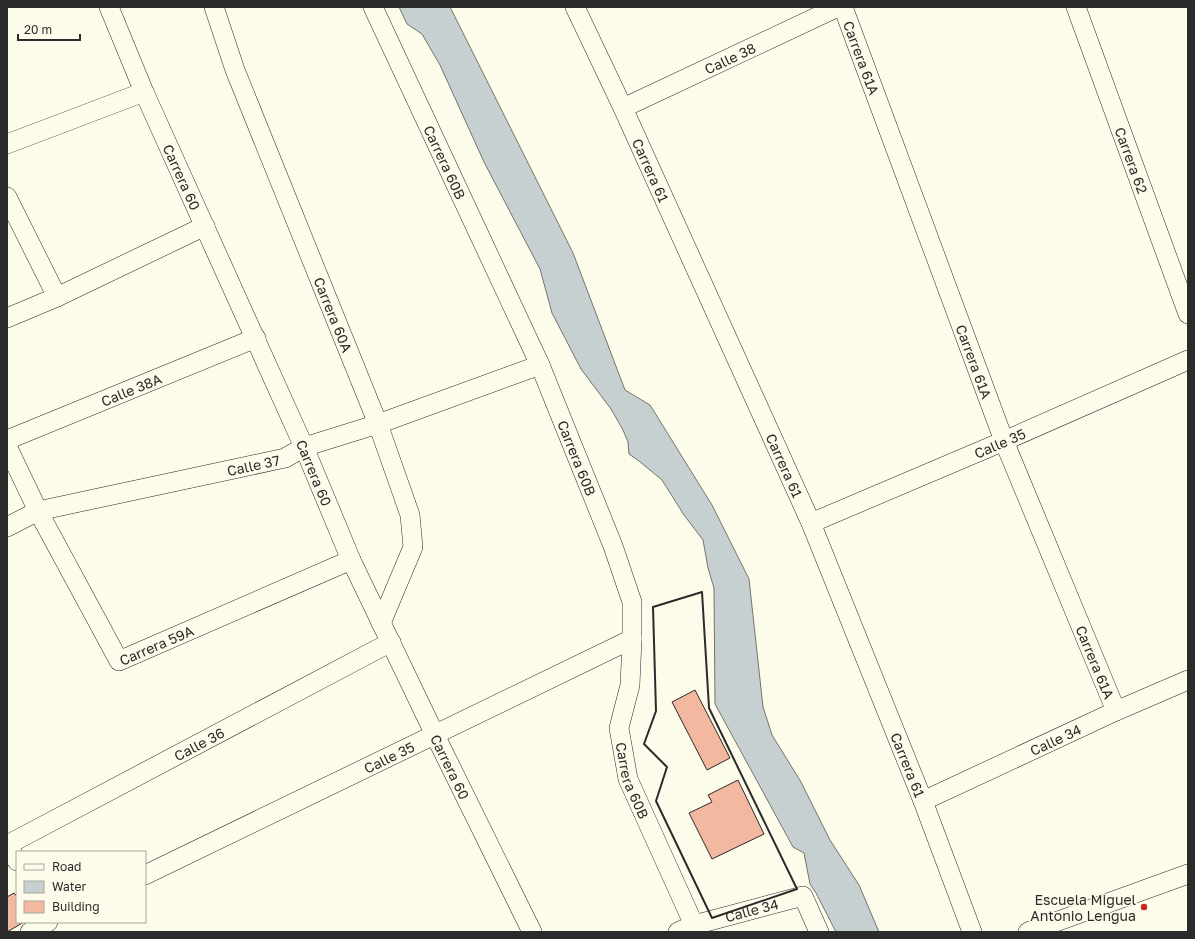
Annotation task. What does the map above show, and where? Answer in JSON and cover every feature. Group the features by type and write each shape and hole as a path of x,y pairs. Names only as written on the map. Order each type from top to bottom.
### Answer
{"street":[{"name":"Carrera 60","path":"109,7 144,92 304,447 351,560 532,932"},
{"name":"Carrera 60A","path":"214,7 235,70 378,424 410,515 413,547 381,623"},
{"name":"Carrera 60B","path":"373,7 540,365 613,546 632,602 630,685 619,728 628,779 686,929"},
{"name":"Carrera 61","path":"576,7 811,523 923,801 972,932"},
{"name":"Calle 38","path":"623,108 838,7"},
{"name":"Carrera 61A","path":"843,7 1004,441 1116,711"},
{"name":"Carrera 62","path":"1076,7 1188,314"},
{"path":"7,144 144,92"},
{"path":"7,197 57,298"},
{"path":"7,318 57,298 205,226"},
{"name":"Calle 38A","path":"7,440 256,338"},
{"name":"Calle 35","path":"811,523 1004,441 1188,360"},
{"name":"Calle 37","path":"7,527 38,511 285,458 304,447 378,424 540,365"},
{"name":"Carrera 59A","path":"7,446 38,511 119,661 351,560"},
{"name":"Calle 35","path":"146,875 632,639"},
{"name":"Calle 36","path":"10,849 391,642"},
{"name":"Calle 34","path":"923,801 1116,711 1188,680"},
{"path":"1028,932 1188,874"},
{"name":"Calle 34","path":"686,929 803,896 819,932"},
{"path":"30,932 46,923"},
{"path":"54,923 59,932"}],"water":[{"path":"399,7 450,7 573,253 625,390 650,405 712,505 749,579 763,707 772,735 801,782 830,840 859,885 879,932 836,932 810,884 804,853 793,847 715,704 714,588 708,568 703,540 684,515 662,480 629,454 628,442 623,430 611,409 581,369 552,313 540,269 484,162 440,65 422,34 407,24"}],"building":[{"path":"695,690 730,758 707,770 672,702"},
{"path":"738,780 764,834 712,859 689,813 712,802 708,795"},
{"path":"14,893 16,896 16,923 22,923 7,932 7,897"}],"wall":[{"path":"702,592 709,708 797,889 712,918 656,801 667,767 644,744 656,711 653,607 702,592"}],"place":[{"name":"Escuela Miguel Antonio Lengua","path":"1144,907"}]}
